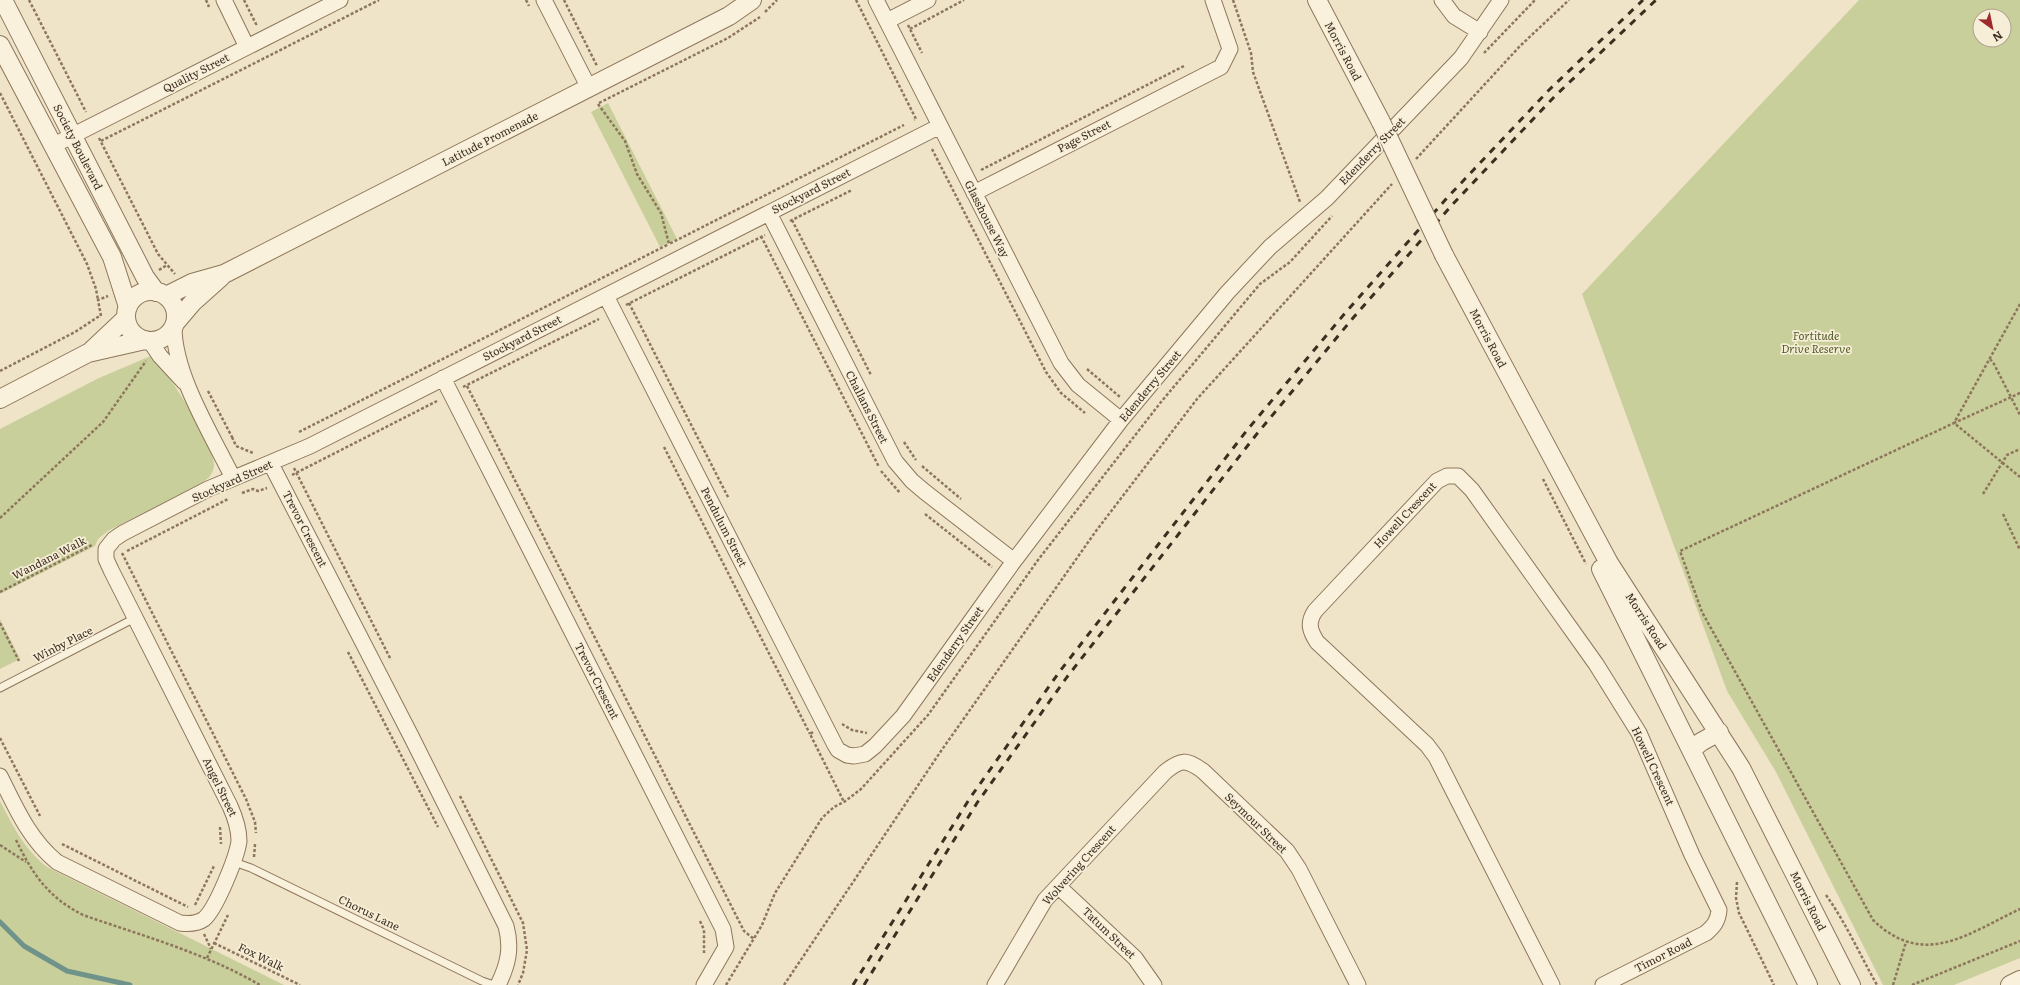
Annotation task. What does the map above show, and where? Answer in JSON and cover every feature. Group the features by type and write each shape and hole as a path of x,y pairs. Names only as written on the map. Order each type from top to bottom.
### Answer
{"street":[{"name":"Society Boulevard","path":"4,0 145,277 161,294"},
{"path":"224,0 247,47"},
{"name":"Quality Street","path":"52,146 340,0"},
{"path":"544,0 594,96"},
{"name":"Latitude Promenade","path":"161,294 224,274 594,96 730,16 752,0"},
{"name":"Glasshouse Way","path":"876,0 1060,363 1078,385 1116,415"},
{"path":"887,21 928,0"},
{"name":"Page Street","path":"974,193 1221,67 1230,49 1213,0"},
{"name":"Morris Road","path":"1317,0 1381,122"},
{"name":"Morris Road","path":"1327,0 1381,122 1444,255 1808,985"},
{"path":"1442,0 1454,16 1480,32"},
{"name":"Edenderry Street","path":"847,755 860,755 870,751 903,716 1009,556 1024,548 1116,415 1270,247 1327,198 1461,58 1480,32 1500,0"},
{"name":"Society Boulevard","path":"0,45 52,146 112,257 127,313"},
{"name":"Stockyard Street","path":"106,549 114,539 123,533 233,478 271,464 310,446 940,126"},
{"name":"Challans Street","path":"769,213 895,461 912,481 1009,556"},
{"name":"Morris Road","path":"1444,255 1609,563 1741,768 1851,985"},
{"name":"Latitude Promenade","path":"175,324 193,302 224,274"},
{"path":"88,353 127,313 139,294 161,294 176,310 174,338 186,384 233,478"},
{"name":"Pendulum Street","path":"606,296 838,750 847,755"},
{"path":"127,313 130,330 139,338 147,341 186,384"},
{"path":"0,399 88,353 164,338 175,324"},
{"name":"Trevor Crescent","path":"443,378 724,929 726,947 704,985"},
{"name":"Trevor Crescent","path":"271,464 411,736 506,926 510,945 507,964 498,985"},
{"name":"Howell Crescent","path":"1552,985 1436,757 1427,745 1317,642 1310,632 1310,618 1315,611 1437,481 1447,476 1458,476 1472,490 1596,664 1639,733 1692,855 1716,902 1719,910 1718,919"},
{"name":"Angel Street","path":"0,776 26,827 42,850 57,862 180,923 193,923 208,915 234,862 239,840 235,819 111,570 106,559 106,549"},
{"path":"1691,750 1701,742 1719,732"},
{"name":"Wolvering Crescent","path":"995,985 1045,900 1165,772 1173,765 1183,761"},
{"name":"Seymour Street","path":"1183,761 1192,763 1203,771 1287,851 1299,869 1358,985"},
{"name":"Tatum Street","path":"1058,886 1135,958 1154,985"},
{"name":"Timor Road","path":"1603,985 1706,933 1714,927 1718,919"},
{"path":"2010,985 2020,980"}],"lane":[{"name":"Winby Place","path":"0,688 135,618"},
{"name":"Chorus Lane","path":"234,862 250,868 482,981 494,985"}],"path":[{"path":"244,0 256,24 263,20"},
{"path":"101,141 379,0"},
{"path":"564,0 597,66"},
{"path":"856,0 932,149 925,152"},
{"path":"910,29 964,0"},
{"path":"1233,0 1251,52 1253,72 1293,187 1302,208 1319,230"},
{"path":"1415,160 1520,46 1569,0"},
{"path":"902,13 924,57"},
{"path":"981,170 1184,66"},
{"path":"0,93 87,264 96,289 98,300"},
{"path":"594,96 625,141 637,174 661,213 669,244"},
{"path":"295,434 916,119"},
{"path":"978,163 989,185"},
{"path":"784,985 941,751 1096,531 1197,399 1394,183"},
{"path":"602,326 599,319 855,188"},
{"path":"792,220 873,381"},
{"path":"1954,423 2020,304"},
{"path":"0,370 75,332 101,315"},
{"path":"1990,359 2012,397 2020,415"},
{"path":"0,518 102,422 146,360"},
{"path":"1083,365 1122,398 1116,415"},
{"path":"467,386 744,931 754,939"},
{"path":"2020,393 1680,551 1702,612 1873,920 1882,929 1896,938 1906,942 1915,945 1937,945 1953,941 2020,910"},
{"path":"436,401 440,408"},
{"path":"1954,423 2020,477"},
{"path":"901,436 910,452 926,470 963,500"},
{"path":"663,445 844,802"},
{"path":"1983,494 2006,455 2020,449"},
{"path":"266,488 269,496"},
{"path":"2004,514 2020,550"},
{"name":"Wandana Walk","path":"0,592 94,544 106,549"},
{"path":"1024,548 1038,560"},
{"path":"988,573 1009,556"},
{"path":"0,623 19,661"},
{"path":"348,651 441,834"},
{"path":"810,734 840,718 842,724 852,730 868,733"},
{"path":"0,738 41,818"},
{"path":"220,825 221,847"},
{"path":"14,837 26,862 36,877 47,890 72,910 206,958 260,985"},
{"path":"58,841 70,849 192,909 214,864"},
{"path":"0,845 26,862"},
{"path":"697,916 704,930 704,958"},
{"path":"1912,985 2020,941"},
{"path":"1893,985 1906,942"},
{"name":"Fox Walk","path":"206,958 214,943 300,985"}],"green space":[{"name":"Fortitude Drive Reserve","path":"1859,0 2020,0 2020,958 1954,985 1883,985 1776,772 1727,691 1582,294"},
{"path":"608,103 677,239 660,247 591,112"},
{"path":"153,355 190,409 207,442 213,456 214,466 212,473 205,481 108,531 98,539 95,546 0,594 0,429 99,378"},
{"path":"0,619 20,659 0,669"},
{"path":"0,801 25,845 47,867 284,985 0,985"}],"waterway":[{"path":"0,922 24,946 67,971 130,985"}],"railway":[{"path":"853,985 970,798 1060,671 1248,429 1346,312 1446,199 1549,90 1643,0"},
{"path":"864,985 977,803 1067,677 1256,435 1353,318 1452,205 1555,96 1656,0"}]}
